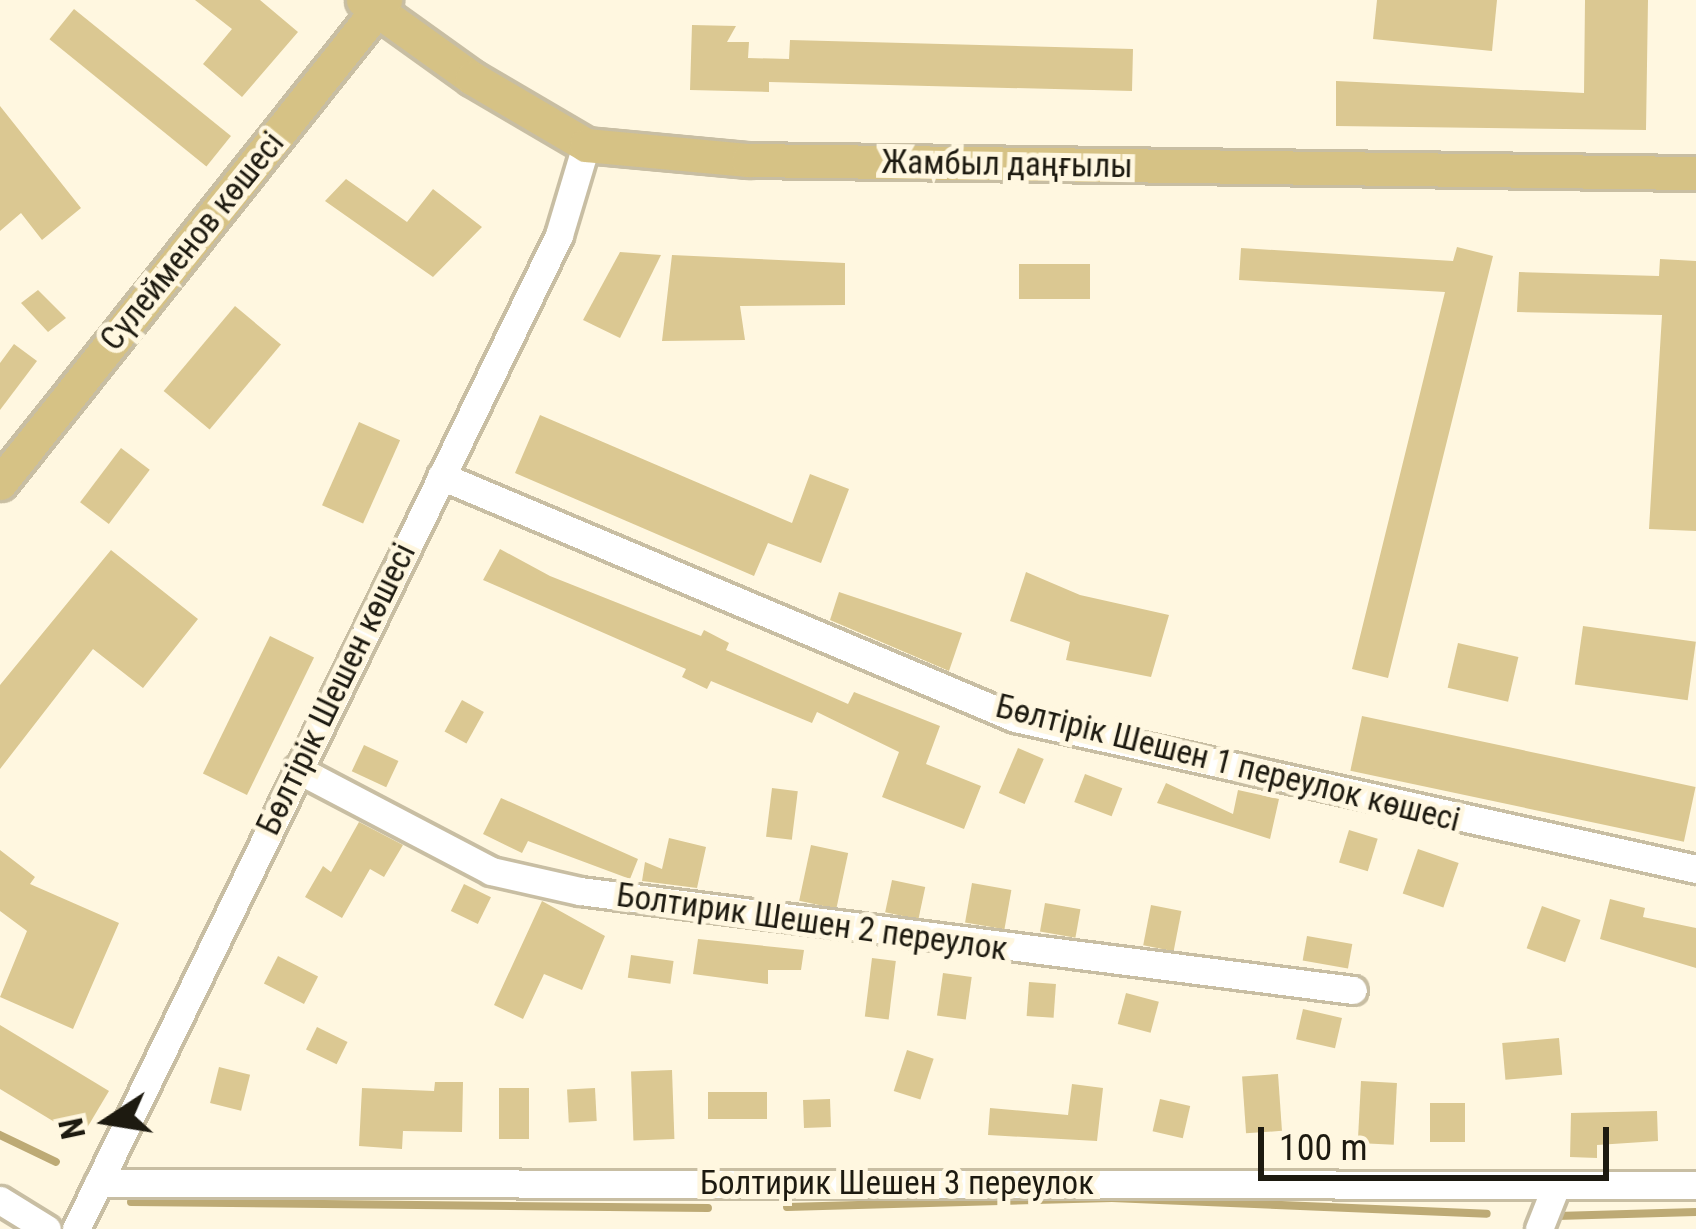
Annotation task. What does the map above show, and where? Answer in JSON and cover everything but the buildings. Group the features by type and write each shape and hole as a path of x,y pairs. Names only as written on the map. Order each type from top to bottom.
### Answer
{"main road":[{"name":"Жамбыл даңғылы","path":"375,4 586,145 748,160 1696,172"},
{"name":"Сүлейменов көшесі","path":"0,482 375,4"}],"street":[{"name":"Бөлтірік Шешен көшесі","path":"76,1229 559,235 586,145"},
{"name":"Бөлтірік Шешен 1 переулок көшесі","path":"441,476 1015,718 1696,869"},
{"name":"Болтирик Шешен 2 переулок","path":"297,769 491,871 580,891 1353,990"},
{"name":"Болтирик Шешен 3 переулок","path":"98,1184 1696,1185"},
{"path":"1539,1229 1556,1186"},
{"path":"0,1201 47,1229"}],"waterway":[{"path":"0,1135 56,1162"},
{"path":"787,1207 1112,1198 1487,1214"},
{"path":"131,1202 708,1208"},
{"path":"1557,1216 1696,1212"}]}
